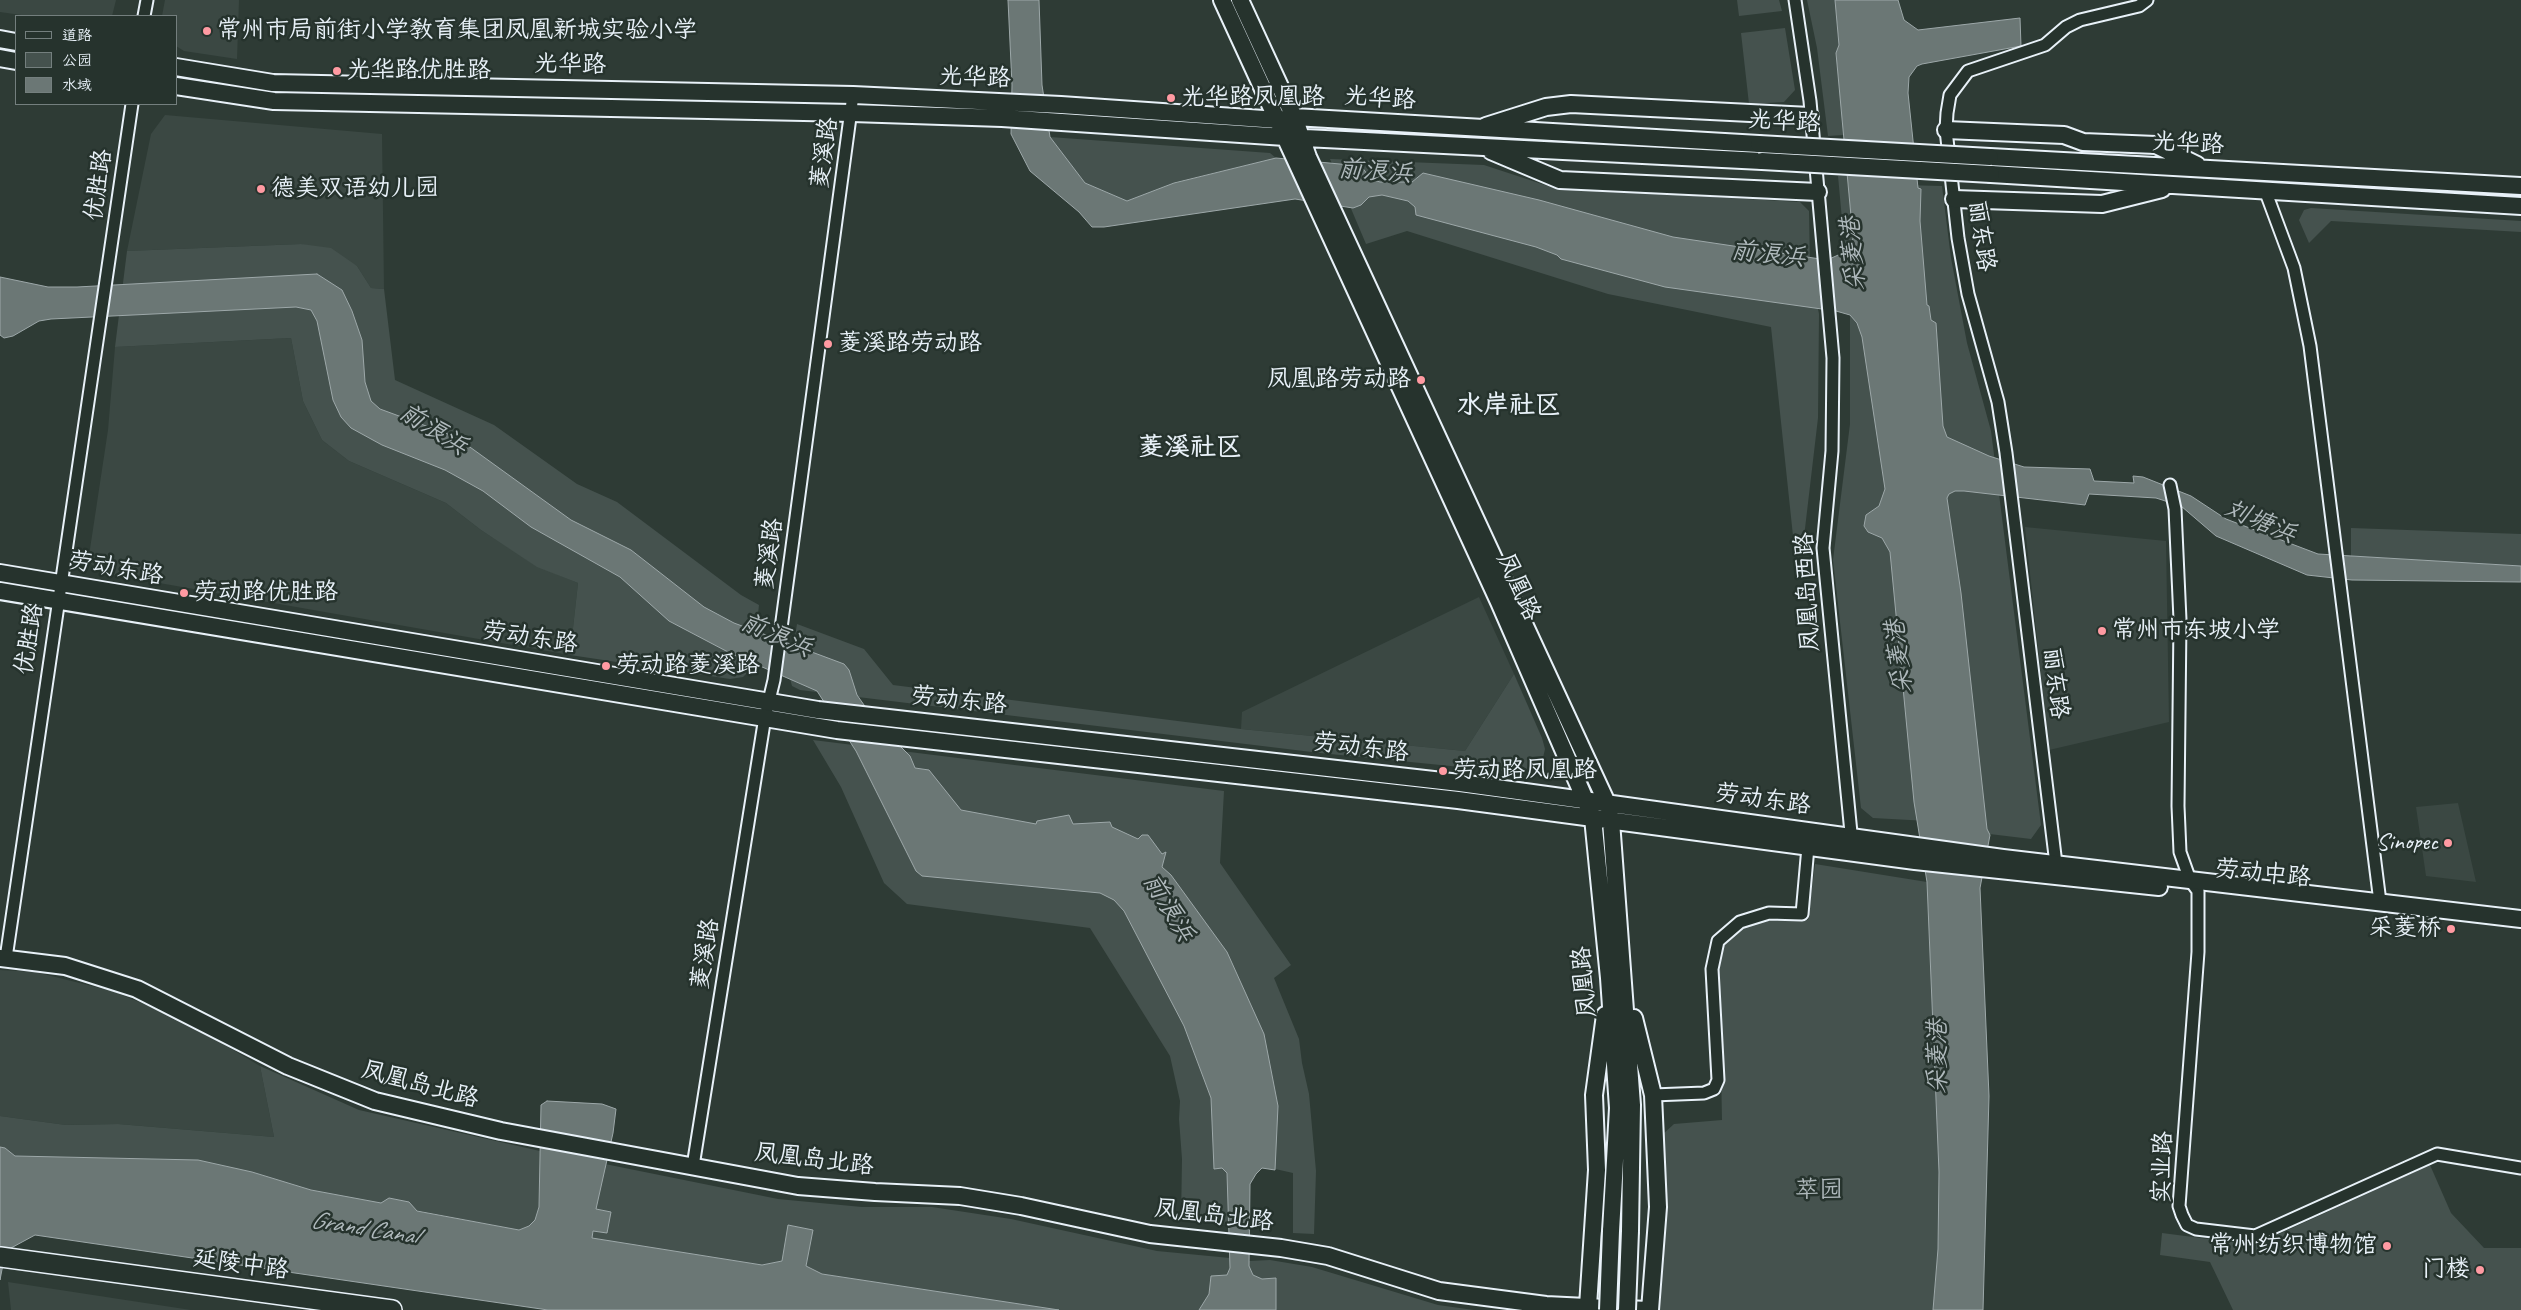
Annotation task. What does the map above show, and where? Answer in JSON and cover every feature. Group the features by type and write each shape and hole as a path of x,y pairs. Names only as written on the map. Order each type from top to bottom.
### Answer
{"main road":[{"name":"凤凰路","path":"1222,0 1286,118 1301,137 1326,211 1500,602 1593,818 1617,977 1632,1105 1627,1310"},
{"name":"凤凰路","path":"1240,0 1286,118 1285,136 1291,154 1326,211 1607,803 1611,821 1617,977 1618,1108 1608,1310"},
{"path":"0,39 15,42"},
{"path":"0,58 15,61"},
{"name":"光华路","path":"178,67 273,83 853,95 1003,111 1062,122 2521,206"},
{"name":"光华路","path":"178,86 274,101 852,113 1003,111 1061,105 2521,186"},
{"path":"1476,129 1546,107 1571,104 1810,116"},
{"path":"1946,130 2064,135 2083,142 2156,146 2206,169"},
{"path":"1482,147 1560,180 1818,192"},
{"path":"1954,199 2102,204 2178,185"},
{"name":"劳动东路","path":"0,573 303,625 770,700 818,710 1460,783 1917,844 2001,864"},
{"name":"劳动东路","path":"0,591 837,730 1438,797 1915,861 2001,864"},
{"name":"劳动中路","path":"2001,864 2056,864 2194,885 2521,928"},
{"name":"劳动中路","path":"2001,864 2194,885 2380,902 2521,919"},
{"name":"凤凰岛北路","path":"3,958 64,966 138,989 288,1066 375,1101 541,1138 798,1186 960,1196 1021,1206 1150,1234 1249,1243 1328,1256 1439,1291 1546,1305 1649,1310"},
{"path":"1617,977 1654,1095 1658,1207 1649,1310"},
{"path":"1588,1306 1597,1170 1594,1095 1617,977"},
{"path":"0,1257 84,1274"},
{"path":"0,1269 84,1274"},
{"name":"延陵中路","path":"84,1274 293,1310"},
{"name":"延陵中路","path":"84,1274 392,1310"}],"street":[{"path":"144,15 147,0"},
{"path":"1795,0 1818,192"},
{"name":"丽东路","path":"2056,864 2011,507 2006,453 1998,402 1968,294 1946,130 1950,95 1957,83 1968,71 2044,45 2066,27 2080,20 2139,6 2147,0"},
{"name":"菱溪路","path":"693,1166 765,718 774,680 853,95"},
{"name":"优胜路","path":"3,958 57,601 62,583 132,105"},
{"path":"2265,190 2294,268 2310,346 2380,902"},
{"name":"凤凰岛西路","path":"1818,192 1834,358 1832,451 1823,548 1853,852"},
{"path":"2170,485 2175,509 2180,620 2178,815 2180,852 2194,885"},
{"path":"1654,1095 1704,1093 1714,1089 1718,1080 1712,970 1718,941 1740,922 1769,913 1802,914 1808,847"},
{"name":"实业路","path":"2194,885 2198,952 2179,1206 2187,1225 2196,1229 2255,1236 2437,1154 2521,1168"}],"shaded area":[{"path":"0,0 116,0 112,15 21,15 0,12"},
{"name":"常州市局前街小学教育集团凤凰新城实验小学","path":"165,0 239,0 237,59 184,51 178,47 178,15 162,15"},
{"name":"德美双语幼儿园","path":"165,115 382,134 384,289 371,288 357,266 301,244 127,251 151,134"},
{"path":"291,338 303,401 322,440 349,461 446,503 481,530 537,566 578,583 570,655 108,574 91,564 90,549 108,430 115,347"},
{"name":"常州市东坡小学","path":"2025,527 2166,541 2169,722 2049,750"},
{"path":"1479,597 1514,674 1465,751 1241,729 1242,712"},
{"path":"2458,803 2476,882 2426,876 2416,807"},
{"path":"0,970 35,972 112,991 181,1019 260,1066 274,1137 118,1124 66,1125 0,1116"},
{"path":"8,1282 191,1310 11,1310"}],"green space":[{"path":"1737,0 1779,0 1782,11 1739,16"},
{"path":"1807,0 1835,0 1839,46 1836,53 1844,135 1828,136 1817,48"},
{"path":"1785,28 1795,90 1784,102 1749,104 1741,33"},
{"path":"1050,137 1270,153 1276,158 1176,182 1127,201 1085,183"},
{"path":"1330,159 1484,165 1554,188 1800,202 1809,211 1810,267 1819,314 1818,418 1804,537 1793,536 1771,327 1608,294 1407,231 1366,244"},
{"path":"1847,175 1853,238 1851,246 1845,252 1838,176"},
{"path":"1901,185 1942,186 1951,258 1967,343 1991,431 2041,825 2031,839 1973,832"},
{"path":"2311,208 2521,221 2521,232 2331,221 2309,243 2299,220 2304,210"},
{"path":"301,244 331,248 357,266 371,288 384,289 395,380 494,425 577,484 617,502 741,595 759,605 752,668 743,677 730,679 570,655 578,583 537,567 481,530 446,503 349,461 322,440 303,401 291,338 115,347 127,251"},
{"path":"1865,312 1928,821 1873,818 1861,808 1833,560 1850,424 1850,315"},
{"path":"2351,528 2521,534 2521,566 2351,556"},
{"path":"797,624 864,649 893,685 1241,729 1465,751 1514,674 1545,749 1542,762 1534,769 1521,773 1320,753 800,690 792,686 789,675"},
{"path":"813,740 1224,791 1220,863 1291,965 1274,978 1299,1039 1309,1094 1316,1171 1314,1234 1293,1233 1293,1173 1253,1164 1235,1226 1181,1220 1182,1159 1179,1119 1180,1101 1170,1056 1090,928 907,904 884,883 841,787"},
{"name":"萃园","path":"1815,864 1927,882 1939,1172 1938,1249 1933,1310 1660,1310 1665,1213 1662,1135 1674,1124 1722,1120 1719,970 1724,945 1743,927 1771,920 1808,920"},
{"path":"260,1066 359,1110 540,1151 539,1207 535,1220 529,1226 519,1230 311,1190 252,1172 198,1160 15,1156 5,1148 0,1147 0,1116 66,1125 118,1124 274,1137"},
{"path":"605,1164 778,1199 862,1207 932,1207 1011,1219 1157,1251 1230,1258 1230,1268 1227,1275 1211,1277 1209,1294 1199,1310 1059,1310 822,1274 806,1266 812,1230 789,1225 782,1261 762,1265 591,1238 593,1231 611,1213 595,1209"},
{"path":"2430,1165 2451,1213 2484,1248 2521,1248 2521,1310 2233,1310 2210,1262 2160,1255 2162,1233 2255,1245"},
{"path":"1270,1260 1312,1267 1438,1305 1474,1310 1276,1310 1276,1278 1262,1279 1253,1275 1249,1266 1249,1261"}],"water":[{"path":"1008,0 1039,0 1042,85 1050,137 1085,183 1127,201 1174,183 1276,158 1361,166 1371,179 1380,182 1412,182 1423,173 1539,200 1673,237 1827,260 1845,252 1851,246 1853,238 1836,53 1839,45 1835,0 1898,0 1904,20 1918,30 2020,18 2021,46 1922,64 1917,66 1909,77 1908,93 1918,188 1921,189 1920,221 1927,305 1929,306 1931,320 1936,323 1943,426 1947,437 1989,456 2024,467 2090,469 2094,481 2134,483 2133,476 2143,477 2191,496 2226,519 2318,554 2521,566 2521,582 2352,580 2307,575 2216,536 2181,506 2156,498 2089,494 2085,505 1964,491 1955,491 1949,494 1947,498 1961,593 1987,829 1990,835 1980,888 1989,1096 1983,1310 1933,1310 1938,1249 1939,1172 1927,882 1914,802 1890,552 1882,538 1868,532 1864,526 1866,515 1879,506 1885,489 1862,337 1857,323 1850,315 1836,311 1665,287 1561,259 1557,255 1536,247 1416,215 1415,207 1408,201 1382,195 1369,197 1361,205 1353,208 1295,199 1104,227 1092,227 1079,212 1030,171 1011,134 1012,85"},
{"name":"前浪浜","path":"317,274 342,290 352,311 362,340 365,382 371,401 380,409 456,437 571,520 631,550 704,607 734,623 844,664 849,670 857,695 876,722 910,756 915,768 929,770 961,810 1036,824 1037,821 1069,815 1073,824 1110,822 1112,827 1138,839 1142,835 1148,835 1162,854 1166,852 1162,867 1171,875 1227,952 1264,1034 1278,1106 1275,1170 1262,1168 1250,1184 1249,1266 1253,1275 1262,1279 1276,1278 1276,1310 1199,1310 1209,1294 1211,1276 1227,1275 1230,1268 1227,1173 1222,1168 1214,1169 1211,1098 1184,1026 1124,911 1114,900 1100,893 922,876 916,871 856,751 817,691 728,652 669,621 620,577 531,527 483,491 445,470 382,445 351,428 341,417 333,400 317,321 311,310 296,307 51,319 39,321 13,336 4,338 0,335 0,277 48,287 77,287"},
{"name":"Grand Canal","path":"547,1101 602,1104 616,1109 613,1133 596,1209 611,1212 607,1233 593,1231 592,1238 762,1265 782,1261 788,1225 813,1230 806,1266 822,1274 1059,1310 548,1310 35,1235 11,1248 3,1264 0,1280 0,1147 5,1148 15,1156 198,1160 252,1172 311,1190 381,1203 389,1198 409,1202 417,1211 519,1230 529,1226 535,1220 539,1207 541,1105"}],"place":[{"name":"常州市局前街小学教育集团凤凰新城实验小学","path":"207,31"},
{"name":"光华路优胜路","path":"337,71"},
{"name":"光华路凤凰路","path":"1171,98"},
{"name":"德美双语幼儿园","path":"261,189"},
{"name":"菱溪路劳动路","path":"828,344"},
{"name":"凤凰路劳动路","path":"1421,380"},
{"name":"劳动路优胜路","path":"184,593"},
{"name":"常州市东坡小学","path":"2102,631"},
{"name":"劳动路菱溪路","path":"606,666"},
{"name":"劳动路凤凰路","path":"1443,771"},
{"name":"Sinopec","path":"2448,843"},
{"name":"采菱桥","path":"2451,929"},
{"name":"常州纺织博物馆","path":"2387,1246"},
{"name":"门楼","path":"2480,1270"}],"district":[{"name":"水岸社区","path":"1509,406"},
{"name":"菱溪社区","path":"1190,448"}],"water label":[{"name":"采菱港","path":"1854,254"},
{"name":"刘塘浜","path":"2260,522"},
{"name":"采菱港","path":"1900,657"},
{"name":"采菱港","path":"1938,1057"}]}
